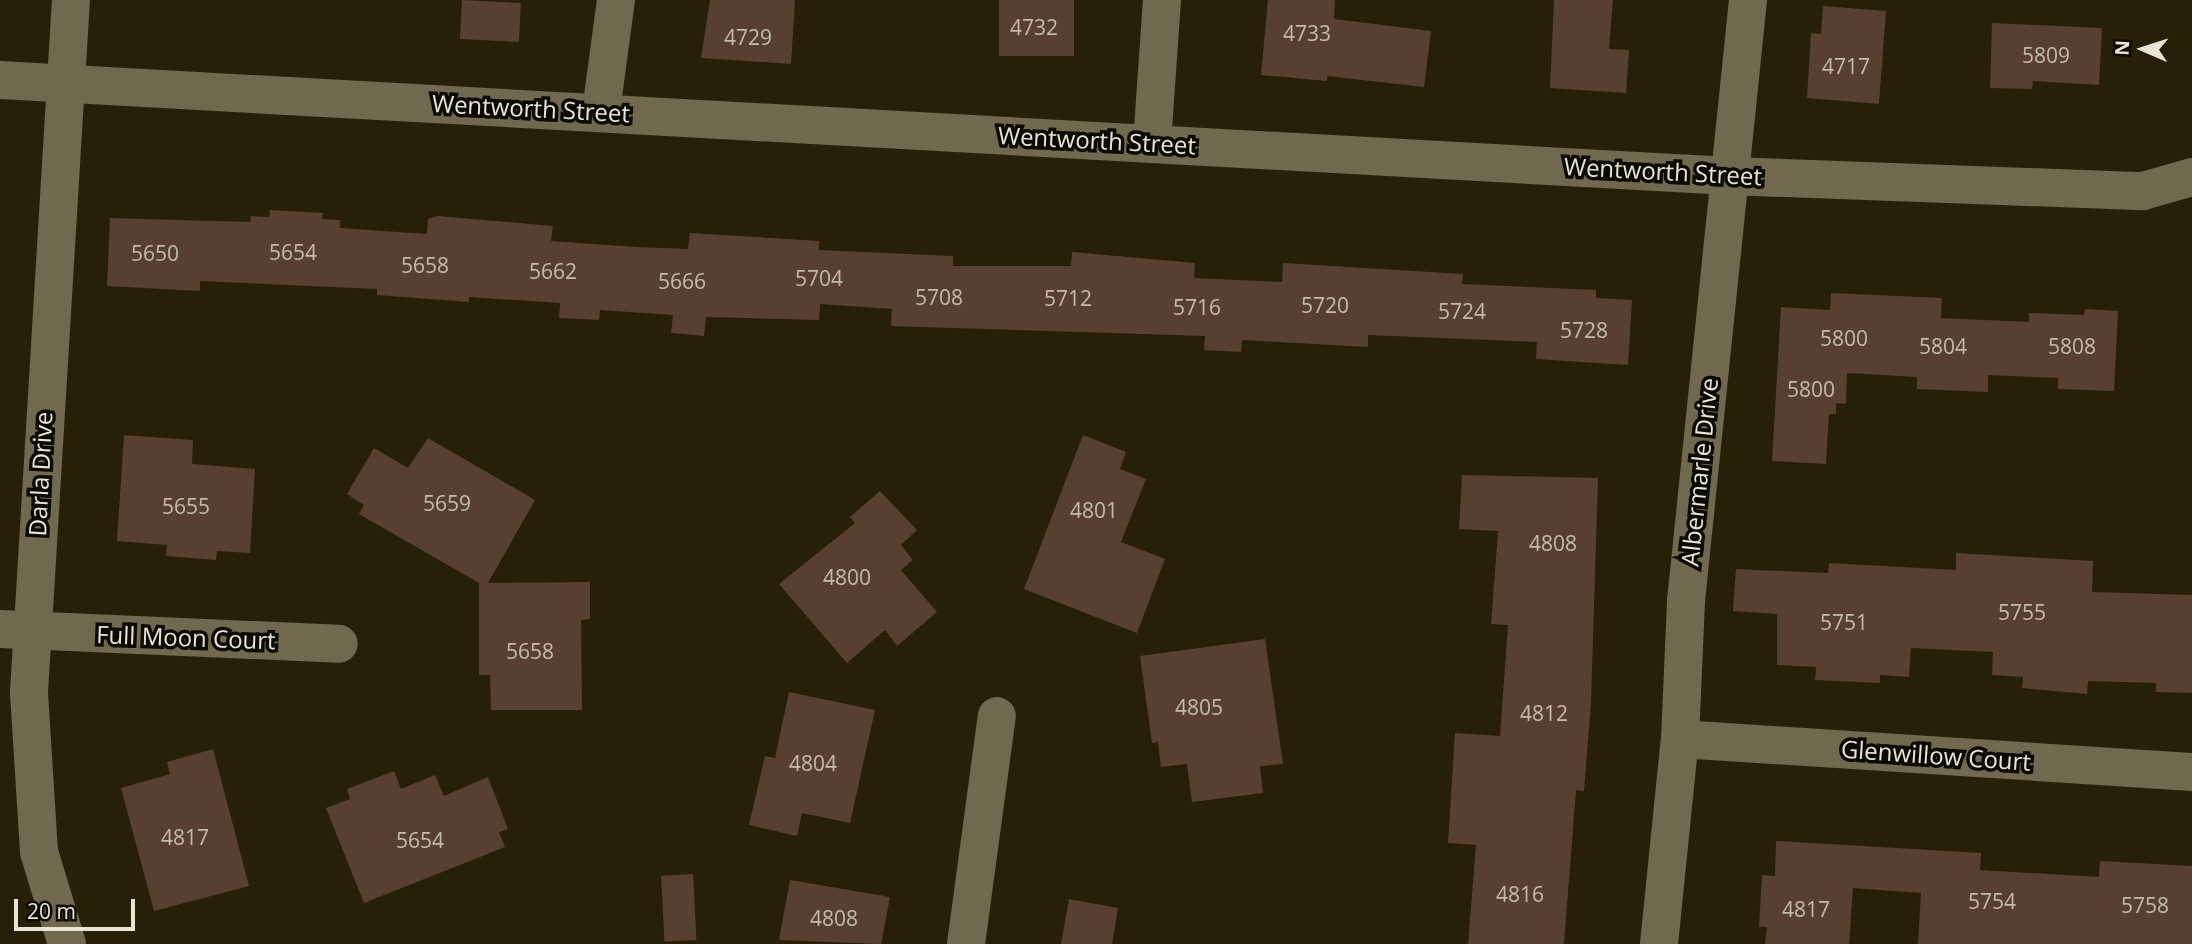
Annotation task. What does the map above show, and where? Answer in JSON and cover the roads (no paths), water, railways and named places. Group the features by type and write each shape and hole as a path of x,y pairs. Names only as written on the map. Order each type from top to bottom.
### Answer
{"street":[{"name":"Darla Drive","path":"67,944 39,852 29,692 16,630 71,0"},
{"path":"601,111 615,0"},
{"path":"1152,143 1162,0"},
{"name":"Albermarle Drive","path":"1658,944 1681,739 1686,601 1748,0"},
{"name":"Wentworth Street","path":"0,80 601,111 1729,176 2143,191 2192,177"},
{"name":"Full Moon Court","path":"16,630 340,644"},
{"path":"966,944 997,716"},
{"name":"Glenwillow Court","path":"1681,739 2192,772"}]}
